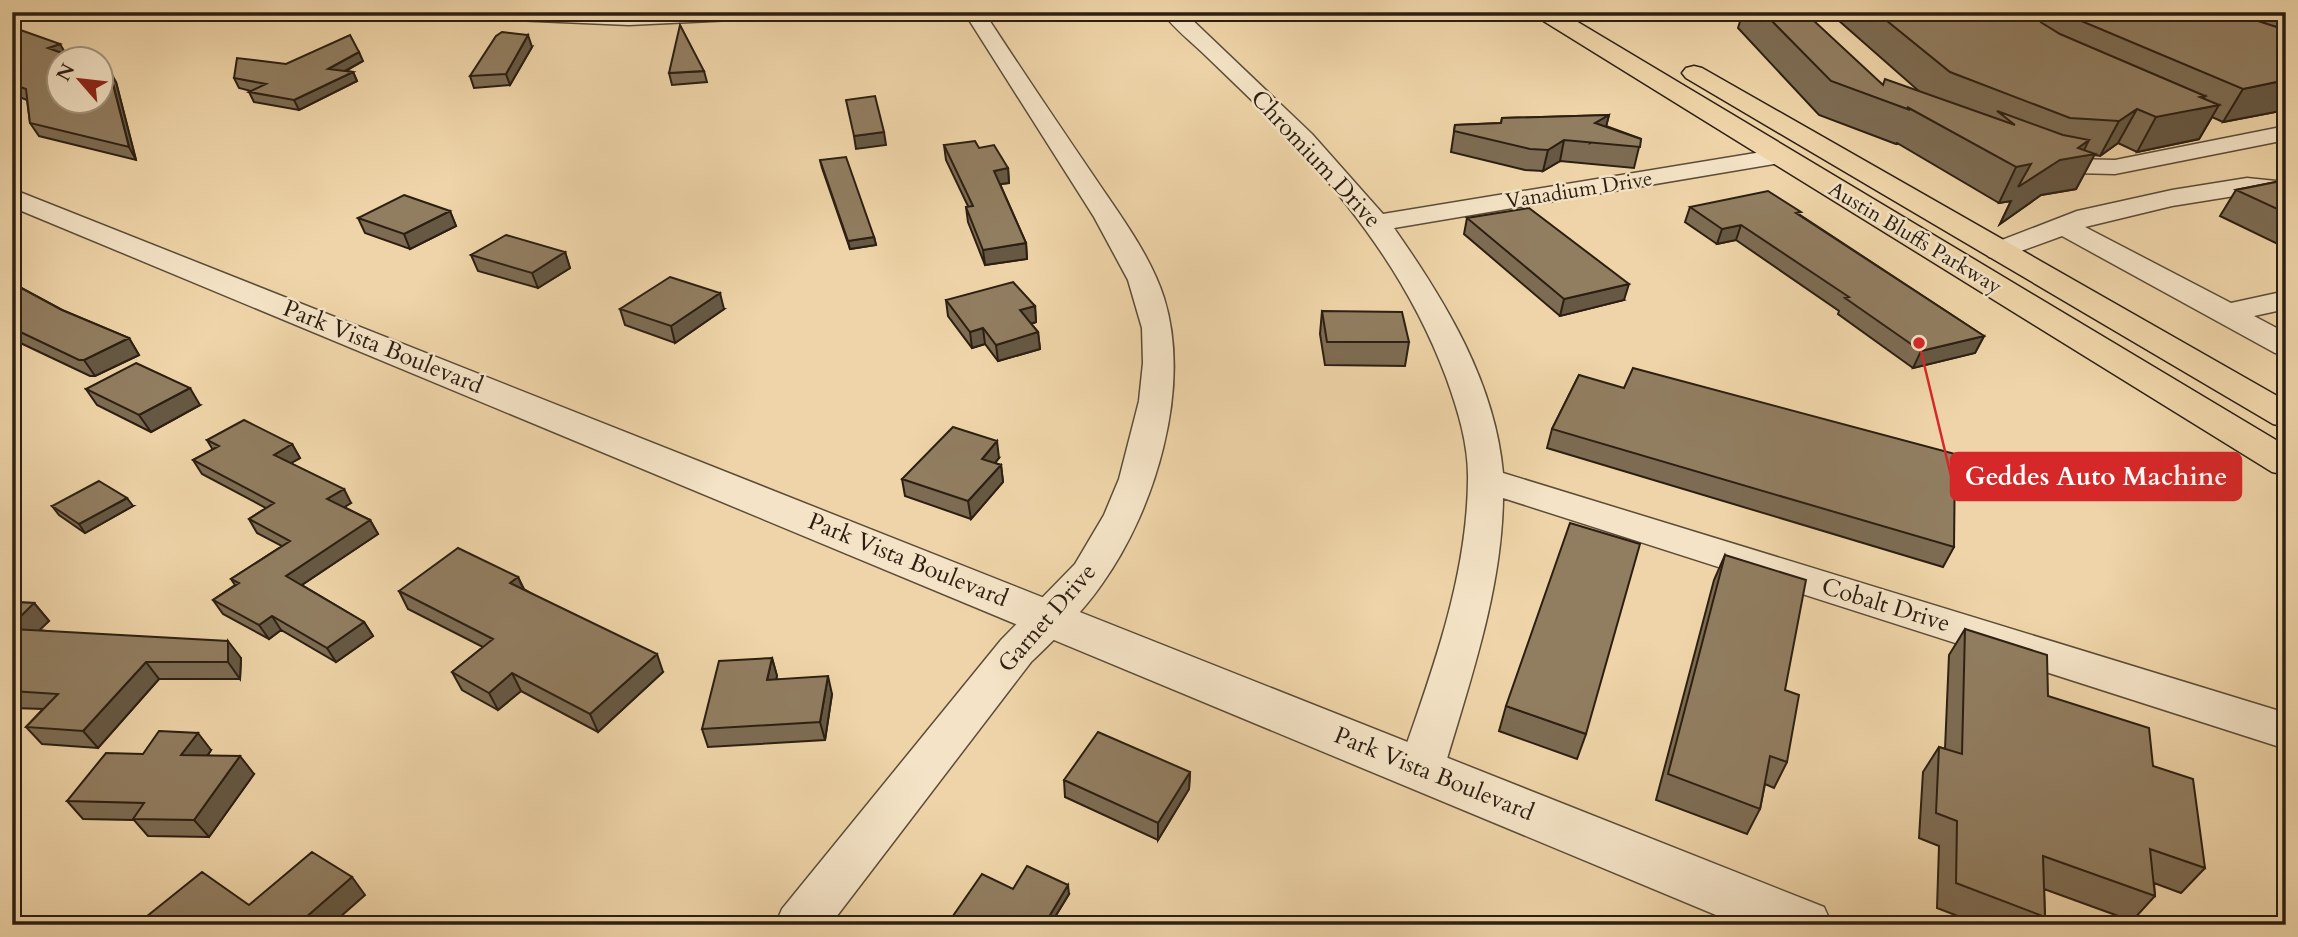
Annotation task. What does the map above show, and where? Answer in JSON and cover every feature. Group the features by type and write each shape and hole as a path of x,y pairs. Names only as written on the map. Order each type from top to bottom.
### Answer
{"main road":[{"name":"Austin Bluffs Parkway","path":"1545,12 2286,463"},
{"name":"Austin Bluffs Parkway","path":"1589,12 2286,416"},
{"path":"1780,156 1809,158 1871,175"},
{"path":"2136,372 2242,421 2286,446"}],"street":[{"path":"469,12 629,19 773,12"},
{"name":"Garnet Drive","path":"800,925 1016,652 1051,618 1090,573 1130,494 1148,440 1157,392 1157,342 1150,299 1134,262 1114,227 974,12"},
{"name":"Chromium Drive","path":"1172,12 1351,189 1378,223 1409,266 1451,347 1476,417 1486,480 1480,544 1449,681 1421,769"},
{"path":"2216,129 2241,142"},
{"path":"2018,152 2046,162 2115,167 2286,133"},
{"name":"Vanadium Drive","path":"1378,223 1780,156"},
{"path":"1999,251 2098,214 2247,186 2286,190"},
{"name":"Park Vista Boulevard","path":"12,197 1804,925"},
{"path":"2064,226 2286,346"},
{"path":"2227,313 2286,300"},
{"name":"Cobalt Drive","path":"1486,480 2286,731"}],"building":[{"path":"1763,12 1793,12 1812,19 1883,85 1885,79 2015,125 1997,111 2063,135 2089,140 2078,148 2095,154 2060,160 2018,187 2031,164 2016,167 1907,107 1910,110 1831,81"},
{"path":"1876,12 2029,12 2060,34 2205,96 2200,97 2219,105 2156,117 2137,109 2119,121 2070,118 1950,72"},
{"path":"2060,12 2230,12 2286,30 2286,80 2243,89"},
{"path":"680,25 704,71 669,73"},
{"path":"12,27 60,44 46,46 46,116 116,116 116,96 129,147 30,123 26,89 12,84"},
{"path":"502,32 528,35 506,74 470,76 496,36"},
{"path":"350,35 359,52 328,69 353,72 294,100 249,92 266,84 234,78 237,58 286,64"},
{"path":"875,96 884,132 854,136 846,100"},
{"path":"1609,115 1595,123 1641,139 1640,147 1564,140 1548,150 1530,149 1454,131 1455,125 1501,123 1502,118"},
{"path":"975,141 979,148 994,145 1008,168 994,171 1026,243 983,250 966,207 973,206 944,145"},
{"path":"846,157 874,237 848,241 820,160"},
{"path":"2286,180 2286,213 2236,190"},
{"path":"1768,191 1801,212 1796,213 1984,336 1921,351 1845,298 1849,297 1741,225 1722,229 1690,207"},
{"path":"404,195 450,211 404,234 358,218"},
{"path":"1529,208 1629,284 1564,299 1467,218"},
{"path":"506,235 565,252 532,273 471,255"},
{"path":"670,277 720,293 671,326 620,309"},
{"path":"1013,282 1035,306 1020,310 1038,332 996,345 983,328 970,332 946,300"},
{"path":"12,283 62,310 129,338 79,360 12,328"},
{"path":"1322,311 1402,312 1409,342 1327,342"},
{"path":"136,363 190,388 139,415 86,389"},
{"path":"1633,368 1955,454 1954,547 1552,429 1579,375 1624,388"},
{"path":"244,420 292,444 274,455 344,489 327,499 370,520 286,576 364,622 327,648 272,616 259,625 213,600 239,583 231,579 290,541 249,519 274,503 193,460 219,446 207,440"},
{"path":"953,427 997,441 982,459 1001,465 968,501 902,479"},
{"path":"99,481 127,498 79,524 52,506"},
{"path":"1570,523 1640,544 1586,734 1506,706"},
{"path":"458,548 518,577 510,583 657,654 590,714 512,673 489,693 452,672 493,639 399,591"},
{"path":"1725,555 1806,580 1785,690 1799,695 1787,762 1770,756 1760,809 1668,774"},
{"path":"12,602 34,603 12,625"},
{"path":"12,629 228,641 228,662 146,662 83,731 26,727 58,694 12,691"},
{"path":"1965,629 2047,655 2048,696 2149,728 2153,766 2193,779 2205,868 2150,849 2155,896 2043,856 2045,917 1956,883 1957,821 1936,813 1939,747 1962,754"},
{"path":"772,658 767,680 828,676 820,722 702,729 719,661"},
{"path":"159,731 198,733 181,755 240,756 194,820 133,819 144,803 67,801 106,753 143,754"},
{"path":"1098,732 1190,772 1158,823 1064,780"},
{"path":"312,852 352,877 297,925 136,925 202,872 249,905"},
{"path":"1027,866 1068,885 1044,925 970,925 953,916 982,874 1013,889"}],"place":[{"name":"Geddes Auto Machine","path":"1919,343"}]}
